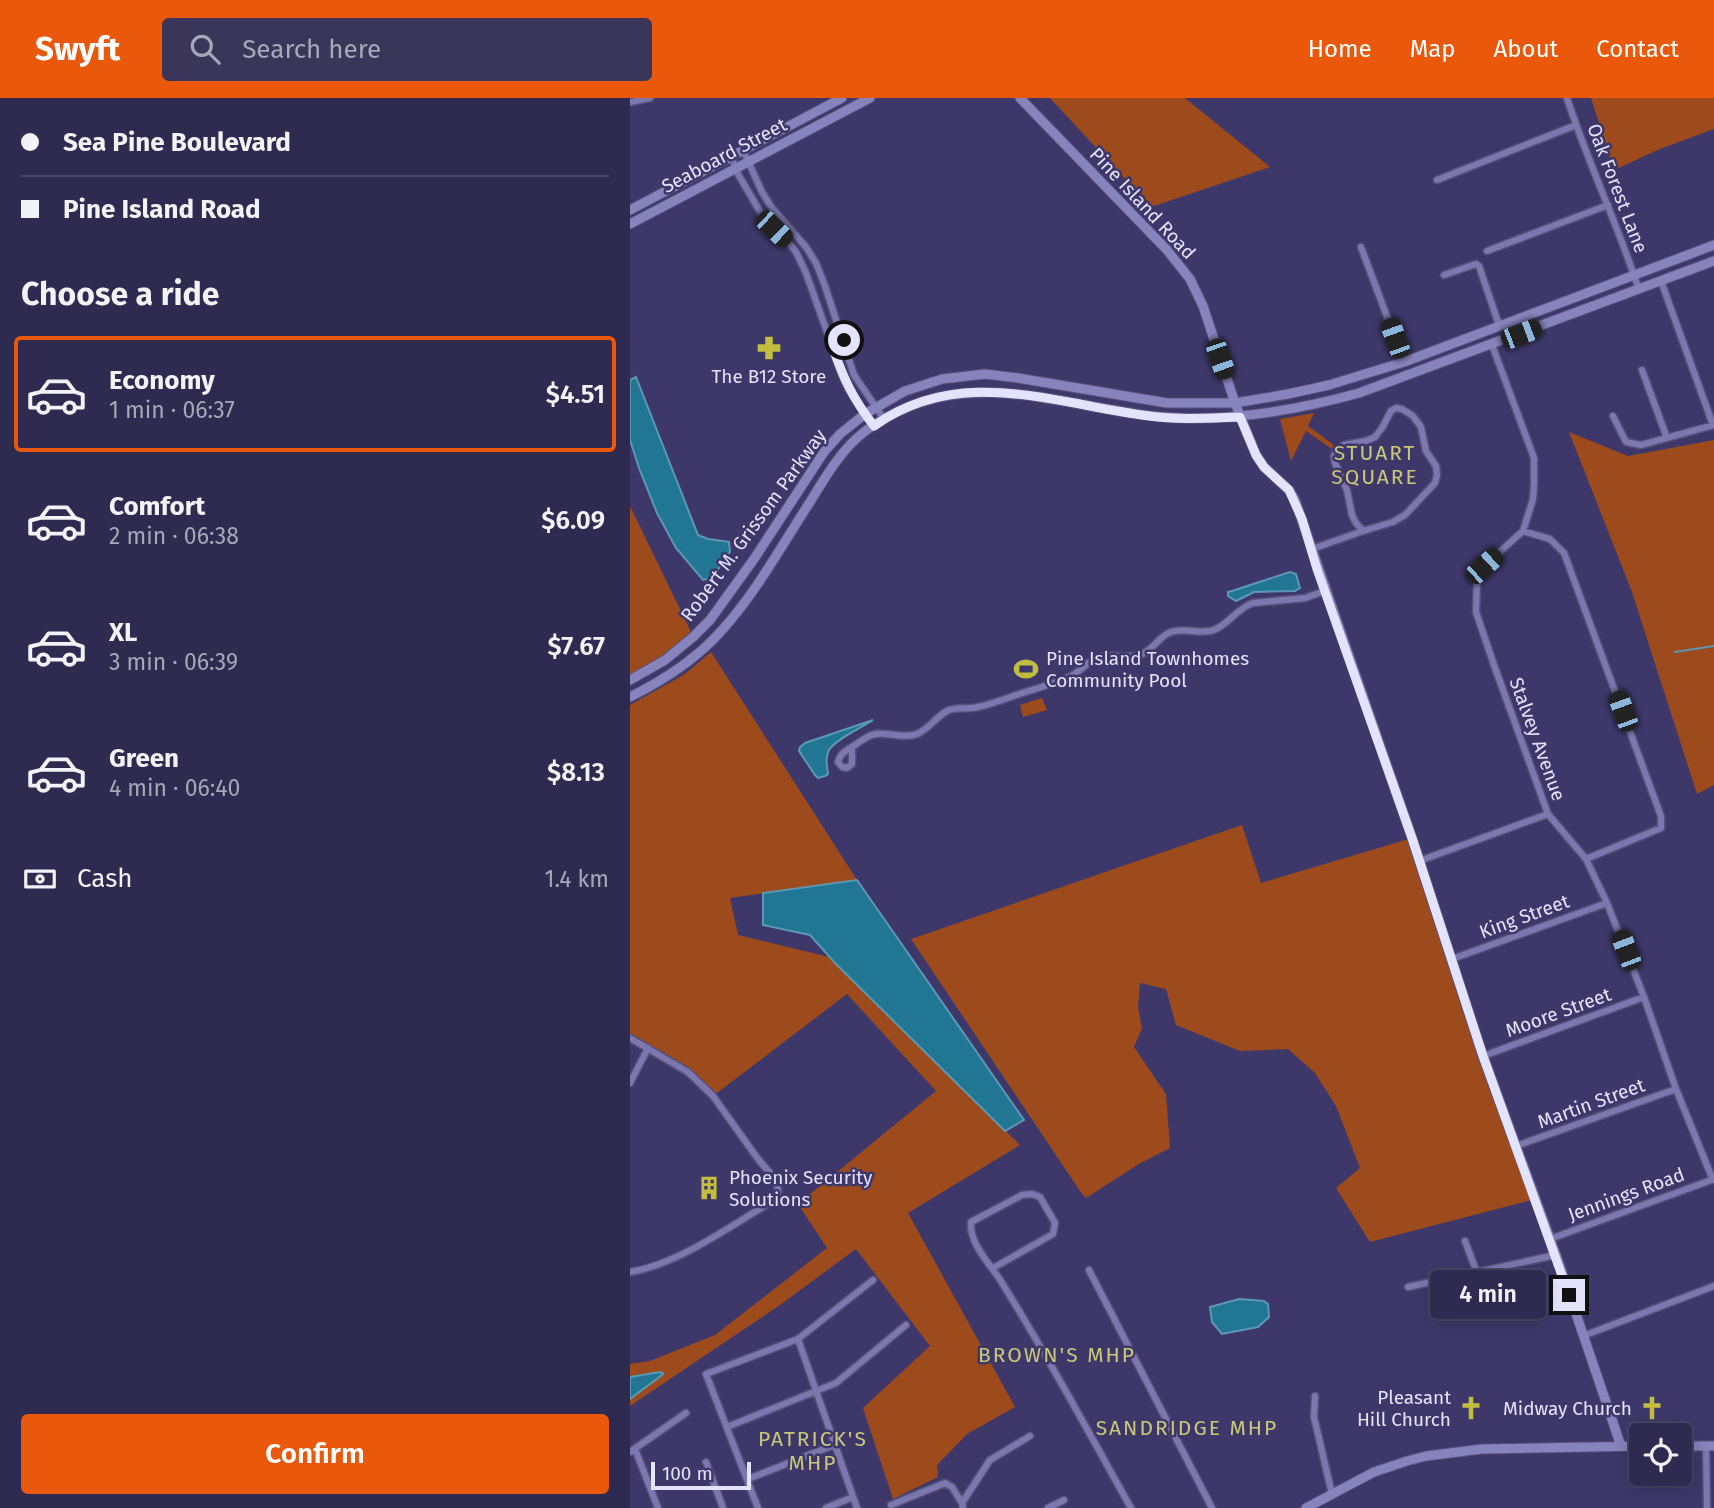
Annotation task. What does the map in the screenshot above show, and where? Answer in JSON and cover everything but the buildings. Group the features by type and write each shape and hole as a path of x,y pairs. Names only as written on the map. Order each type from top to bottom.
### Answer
{"main road":[{"name":"Seaboard Street","path":"630,210 842,98"},
{"name":"Seaboard Street","path":"630,223 870,98"},
{"name":"Pine Island Road","path":"1020,98 1167,250 1190,279 1203,306 1235,403 1256,455 1295,500 1483,1056 1556,1255 1621,1446"},
{"name":"Robert M. Grissom Parkway","path":"630,680 665,660 694,637 710,620 754,559 824,452 854,421 905,391 942,379 985,374 1167,403 1235,403 1288,394 1329,385 1404,362 1714,245"},
{"name":"Robert M. Grissom Parkway","path":"630,697 670,674 698,653 723,629 755,587 829,472 856,438 902,409 929,399 975,391 1001,392 1149,416 1181,418 1240,417 1316,405 1359,393 1492,345 1714,261"},
{"path":"1358,376 1355,384 1359,393"},
{"path":"1306,1508 1374,1472 1426,1456 1482,1449 1629,1446"},
{"path":"1692,1446 1710,1446"}],"street":[{"path":"630,102 650,98"},
{"name":"Oak Forest Lane","path":"1567,98 1639,290"},
{"path":"1437,180 1576,125"},
{"path":"743,150 761,192 816,262 854,375 884,419"},
{"path":"731,156 762,215 789,243 801,262 816,296 849,390 874,426"},
{"path":"1486,251 1608,205"},
{"path":"1361,247 1404,362"},
{"path":"1444,275 1476,264 1479,266 1499,325"},
{"path":"1613,416 1626,442 1641,445 1714,425 1661,281"},
{"path":"832,345 844,340"},
{"path":"1492,345 1534,458 1533,499 1523,531 1550,539 1564,553 1661,816 1661,828 1586,859"},
{"path":"1642,370 1667,438"},
{"path":"1312,549 1393,522 1405,515 1435,482 1436,466 1423,445 1421,427 1413,416 1402,408 1391,411 1375,437 1344,445 1334,456 1347,490 1352,515 1363,531"},
{"name":"Stalvey Avenue","path":"1523,531 1484,566 1477,582 1476,612 1548,814 1586,859 1607,903 1713,1180"},
{"path":"852,747 869,736 878,734 915,734 924,730 947,710 976,708 1071,677 1102,656 1139,656 1170,632 1210,631 1246,606 1305,598 1325,591"},
{"path":"1419,861 1548,814"},
{"name":"King Street","path":"1452,959 1607,903"},
{"name":"Moore Street","path":"1483,1056 1644,997"},
{"path":"630,1038 688,1072 713,1096 777,1181 778,1191 773,1201 688,1251 657,1266 630,1272"},
{"path":"630,1083 648,1048"},
{"name":"Martin Street","path":"1516,1146 1676,1088"},
{"name":"Jennings Road","path":"1550,1239 1713,1180"},
{"path":"993,1268 1053,1234 1055,1223 1040,1197 1022,1195 971,1222 973,1242 1023,1316 1131,1508"},
{"path":"1465,1241 1485,1294"},
{"path":"1408,1287 1556,1255"},
{"path":"1089,1269 1212,1508"},
{"path":"758,1508 706,1374 798,1339 873,1280"},
{"path":"1583,1335 1714,1286"},
{"path":"727,1427 836,1383 906,1325"},
{"path":"798,1339 857,1508"},
{"path":"1315,1396 1314,1417 1332,1494"},
{"path":"658,1508 633,1450 686,1413"},
{"path":"962,1506 990,1460 1030,1436"},
{"path":"748,1479 834,1445"},
{"path":"1709,1504 1710,1446"},
{"path":"706,1462 723,1508"},
{"path":"891,1505 945,1482 952,1487 962,1506"},
{"path":"826,1508 853,1497"},
{"path":"1048,1508 1064,1500"}],"shaded area":[{"path":"1050,98 1185,98 1270,167 1151,207"},
{"path":"1591,98 1714,98 1714,129 1614,170"},
{"name":"STUART SQUARE","path":"1314,413 1308,426 1334,445 1332,449 1306,431 1291,461 1280,419"},
{"path":"1569,432 1628,456 1714,440 1714,785 1697,794 1632,592"},
{"path":"630,506 693,636 665,660 630,677"},
{"path":"711,652 857,880 730,898 738,935 829,957 1020,1145 908,1213 1015,1407 967,1434 937,1465 938,1477 893,1499 863,1408 930,1346 856,1249 780,1305 630,1406 630,1364 650,1361 715,1335 827,1248 798,1204 936,1091 847,994 713,1096 688,1072 630,1038 630,705 685,674"},
{"path":"1042,698 1047,710 1023,717 1020,705"},
{"path":"1242,825 1261,883 1412,838 1536,1199 1370,1242 1336,1188 1360,1168 1336,1106 1315,1073 1288,1049 1240,1051 1176,1025 1166,989 1140,983 1138,1007 1142,1028 1134,1047 1166,1094 1170,1148 1139,1164 1086,1198 1082,1194 911,939"}],"water":[{"path":"636,377 698,535 729,542 730,552 712,578 703,580 676,548 657,513 639,468 630,440 630,380"},
{"path":"1290,572 1296,574 1300,588 1295,591 1254,592 1236,601 1228,596 1228,592"},
{"path":"873,720 832,746 827,756 828,774 825,776 818,778 799,751 805,743"},
{"path":"857,880 1024,1120 1005,1131 810,935 763,925 763,893"},
{"path":"1239,1299 1264,1301 1268,1304 1269,1317 1258,1327 1222,1334 1212,1322 1210,1307"},
{"path":"660,1372 662,1375 630,1399 630,1377"}],"waterway":[{"path":"1675,652 1714,646"}],"place":[{"name":"The B12 Store","path":"769,348"},
{"name":"Pine Island Townhomes Community Pool","path":"1026,669"},
{"name":"Phoenix Security Solutions","path":"709,1188"},
{"name":"Pleasant Hill Church","path":"1471,1408"},
{"name":"Midway Church","path":"1652,1408"}],"district":[{"name":"STUART SQUARE","path":"1375,465"},
{"name":"BROWN'S MHP","path":"1057,1355"},
{"name":"SANDRIDGE MHP","path":"1187,1428"},
{"name":"PATRICK'S MHP","path":"813,1451"}],"route":[{"path":"844,340 832,345 838,363 849,390 874,426 902,409 929,399 975,391 1001,392 1149,416 1240,417 1256,455 1295,500 1412,838 1483,1056 1569,1295"}]}
